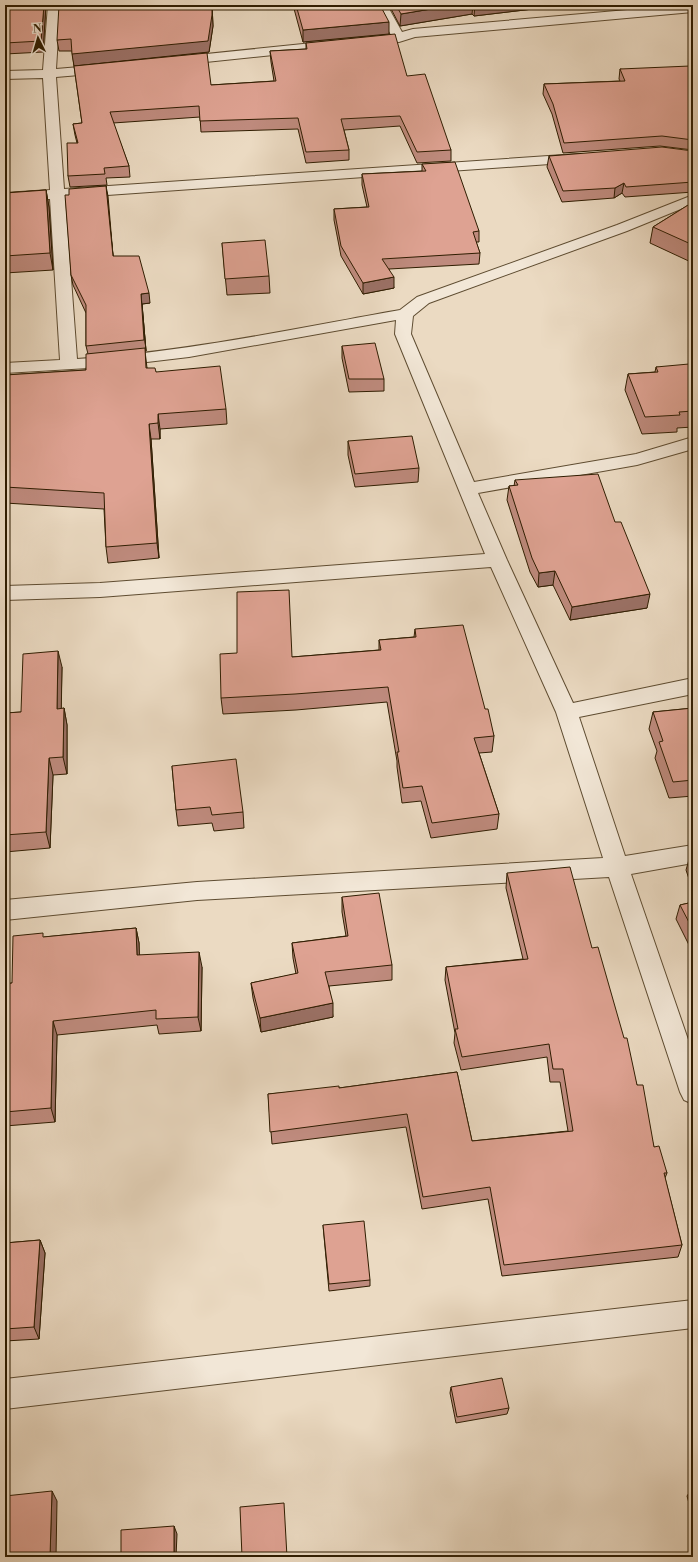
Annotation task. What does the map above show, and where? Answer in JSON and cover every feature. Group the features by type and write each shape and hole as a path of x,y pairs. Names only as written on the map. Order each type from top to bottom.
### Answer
{"street":[{"path":"54,5 49,74 69,365"},
{"path":"381,5 399,38"},
{"path":"624,5 636,14"},
{"path":"166,62 399,38 413,32 693,8"},
{"path":"5,75 49,74 119,67"},
{"path":"5,197 592,157"},
{"path":"5,368 105,362 189,352 405,314 423,300 622,228 693,200"},
{"path":"405,314 404,334 497,560 567,712 617,867 693,1092"},
{"path":"468,489 637,459 693,443"},
{"path":"5,593 100,590 497,560"},
{"path":"567,712 693,686"},
{"path":"5,910 197,891 617,867 693,854"},
{"path":"5,1394 693,1314"}],"building":[{"path":"5,5 44,5 41,41 5,43"},
{"path":"59,5 212,5 212,15 208,41 72,54 71,39 57,40"},
{"path":"296,5 380,5 389,22 303,30"},
{"path":"396,5 455,5 401,14"},
{"path":"395,34 407,76 425,74 451,150 417,152 400,116 341,119 349,150 306,152 298,118 200,121 199,106 110,112 129,166 104,168 105,174 68,176 67,143 78,143 73,124 82,123 74,66 207,53 211,85 276,81 270,51 307,49 306,43"},
{"path":"690,66 693,81 693,140 662,136 564,143 553,104 544,84 625,81 620,69"},
{"path":"662,147 693,151 693,182 626,187 624,183 615,188 563,191 549,156"},
{"path":"455,162 479,231 473,232 480,253 382,259 394,277 363,283 341,246 334,209 369,207 362,174 426,171 422,164"},
{"path":"106,186 113,256 139,256 149,293 141,294 144,340 86,346 86,305 71,275 65,195 69,195 69,189"},
{"path":"46,190 50,253 5,256 5,193"},
{"path":"693,202 693,245 653,227"},
{"path":"265,240 269,276 225,279 222,243"},
{"path":"375,343 384,379 349,379 342,346"},
{"path":"145,348 146,368 155,368 156,372 220,366 226,409 158,414 158,423 149,424 157,543 106,547 104,493 5,487 5,375 86,370 86,354"},
{"path":"689,364 693,372 693,411 679,412 680,415 645,417 628,374 658,372 656,367"},
{"path":"412,436 419,468 355,474 348,441"},
{"path":"598,474 615,522 621,522 650,594 572,607 555,571 539,573 532,558 509,486 518,485 515,480"},
{"path":"289,590 292,657 381,650 379,640 416,637 415,629 463,625 485,709 488,709 494,736 474,738 499,814 432,823 422,786 403,788 397,752 399,752 388,687 221,698 220,654 237,653 237,592"},
{"path":"58,651 57,709 64,708 63,757 49,758 46,832 5,835 5,713 21,712 23,654"},
{"path":"693,708 693,780 673,782 659,742 663,741 653,712"},
{"path":"236,759 243,812 212,815 210,807 176,810 172,766"},
{"path":"693,855 693,864 690,856"},
{"path":"570,867 592,948 598,947 624,1038 627,1038 637,1085 643,1085 654,1147 659,1146 667,1173 664,1173 682,1245 504,1265 490,1187 423,1197 407,1114 270,1132 268,1094 339,1086 339,1088 457,1072 472,1141 573,1131 563,1069 553,1069 549,1044 462,1057 455,1029 458,1029 446,967 528,959 507,873"},
{"path":"379,893 392,965 325,972 333,1003 260,1018 251,983 298,973 292,943 348,936 342,897"},
{"path":"693,902 693,930 680,905"},
{"path":"136,928 137,955 199,952 198,1017 156,1019 156,1010 53,1021 51,1108 5,1112 5,984 12,983 13,936 43,933 43,937"},
{"path":"364,1221 370,1280 329,1284 323,1225"},
{"path":"40,1240 34,1327 5,1329 5,1243"},
{"path":"502,1378 509,1408 457,1417 451,1387"},
{"path":"52,1491 50,1557 5,1557 5,1496"},
{"path":"284,1503 287,1557 242,1557 240,1507"},
{"path":"174,1526 174,1557 121,1557 121,1530"}]}
